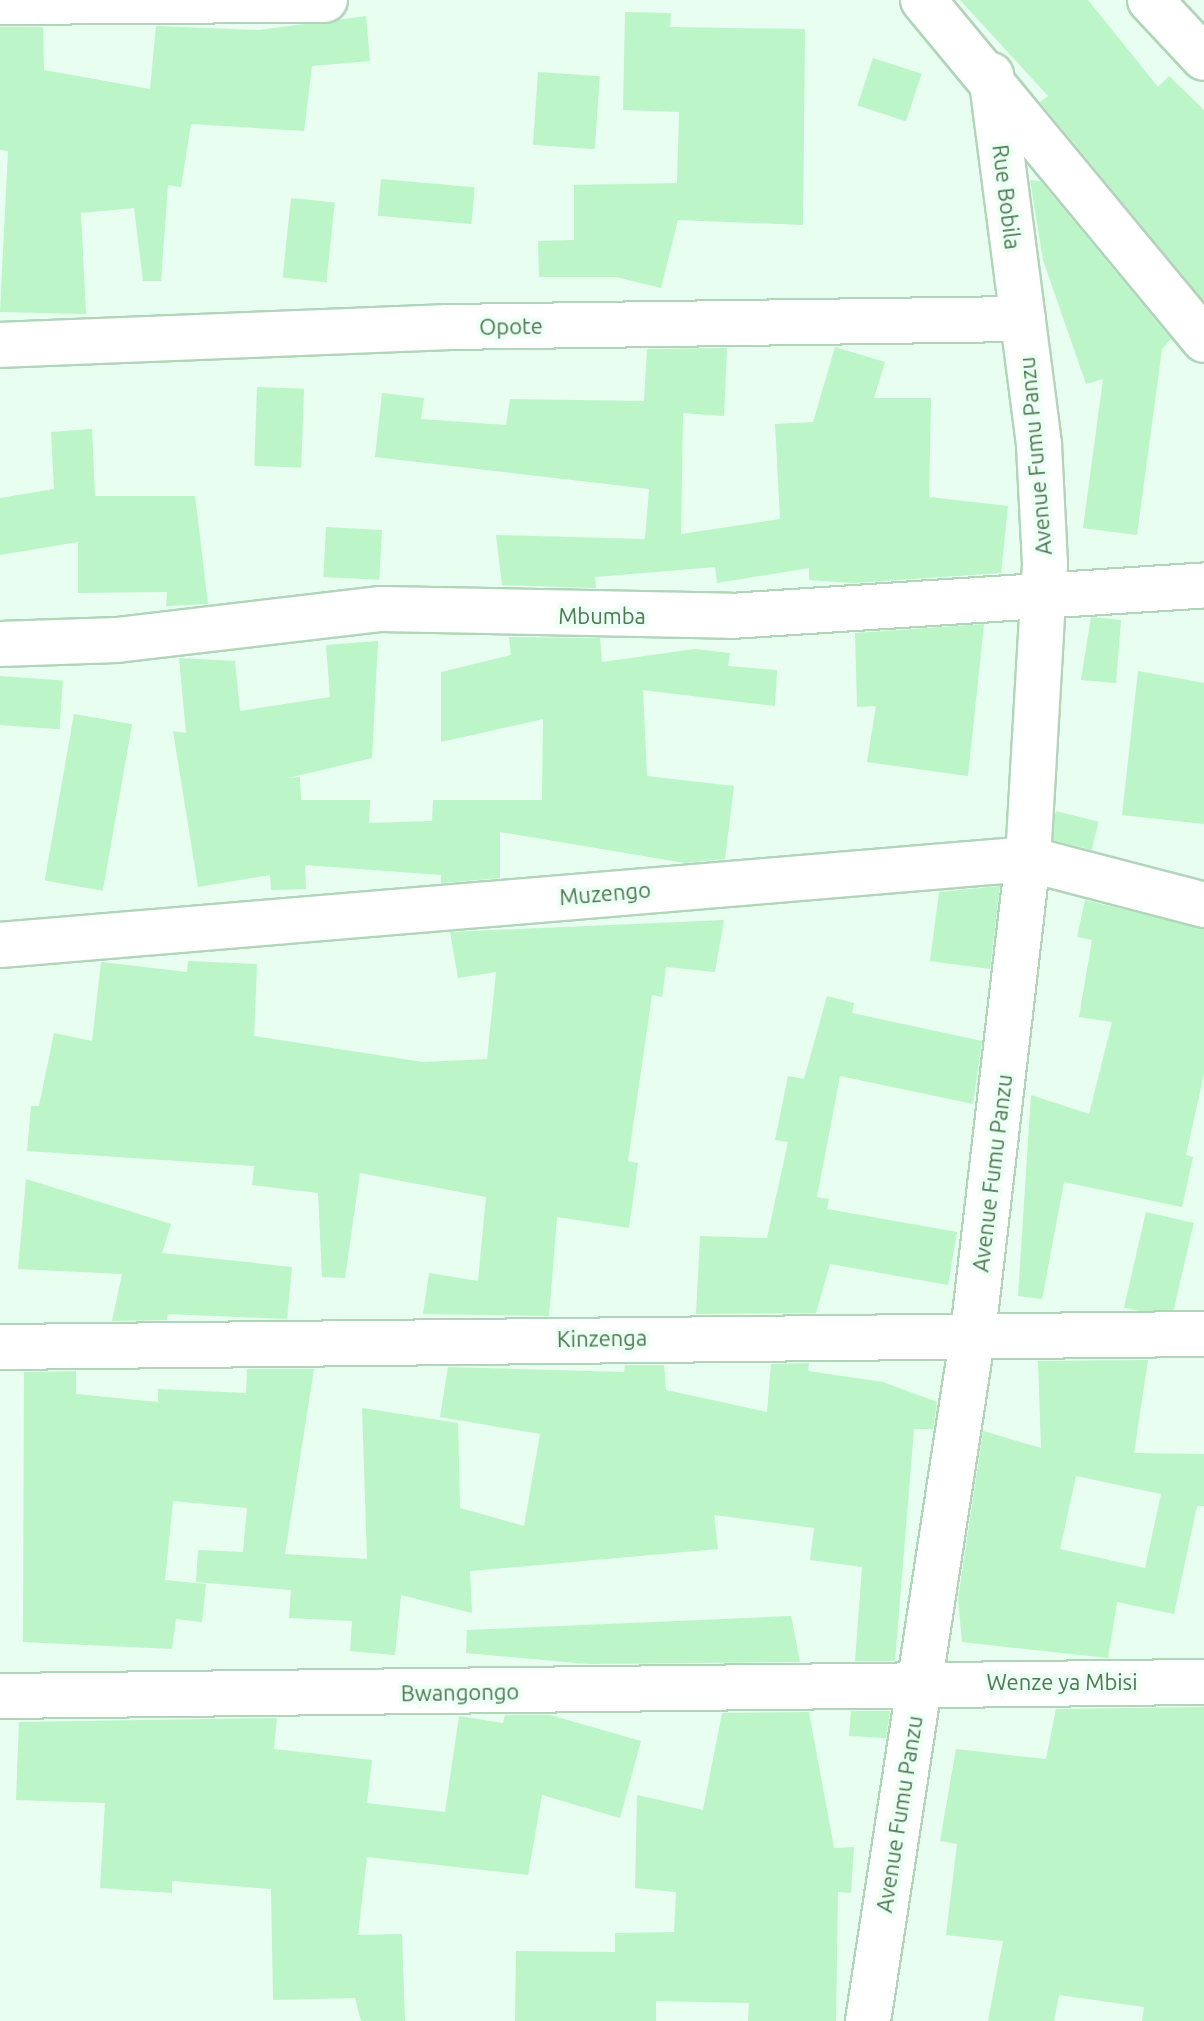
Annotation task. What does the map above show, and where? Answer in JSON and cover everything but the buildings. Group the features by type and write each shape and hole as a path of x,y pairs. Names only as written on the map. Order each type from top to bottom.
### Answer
{"street":[{"path":"0,2 325,0"},
{"path":"923,0 991,75 1204,340"},
{"path":"1150,0 1204,58"},
{"name":"Rue Bobila","path":"991,75 1023,319"},
{"name":"Opote","path":"0,345 447,327 1023,319"},
{"name":"Avenue Fumu Panzu","path":"868,2021 973,1333 1028,859 1042,592 1039,444 1023,319"},
{"name":"Mbumba","path":"0,644 117,640 381,609 731,616 1042,592 1204,585"},
{"name":"Muzengo","path":"0,945 1028,859 1204,905"},
{"name":"Kinzenga","path":"0,1347 973,1333 1204,1334"},
{"name":"Wenze ya Mbisi","path":"920,1681 1204,1682"},
{"name":"Bwangongo","path":"0,1696 920,1681"}]}
